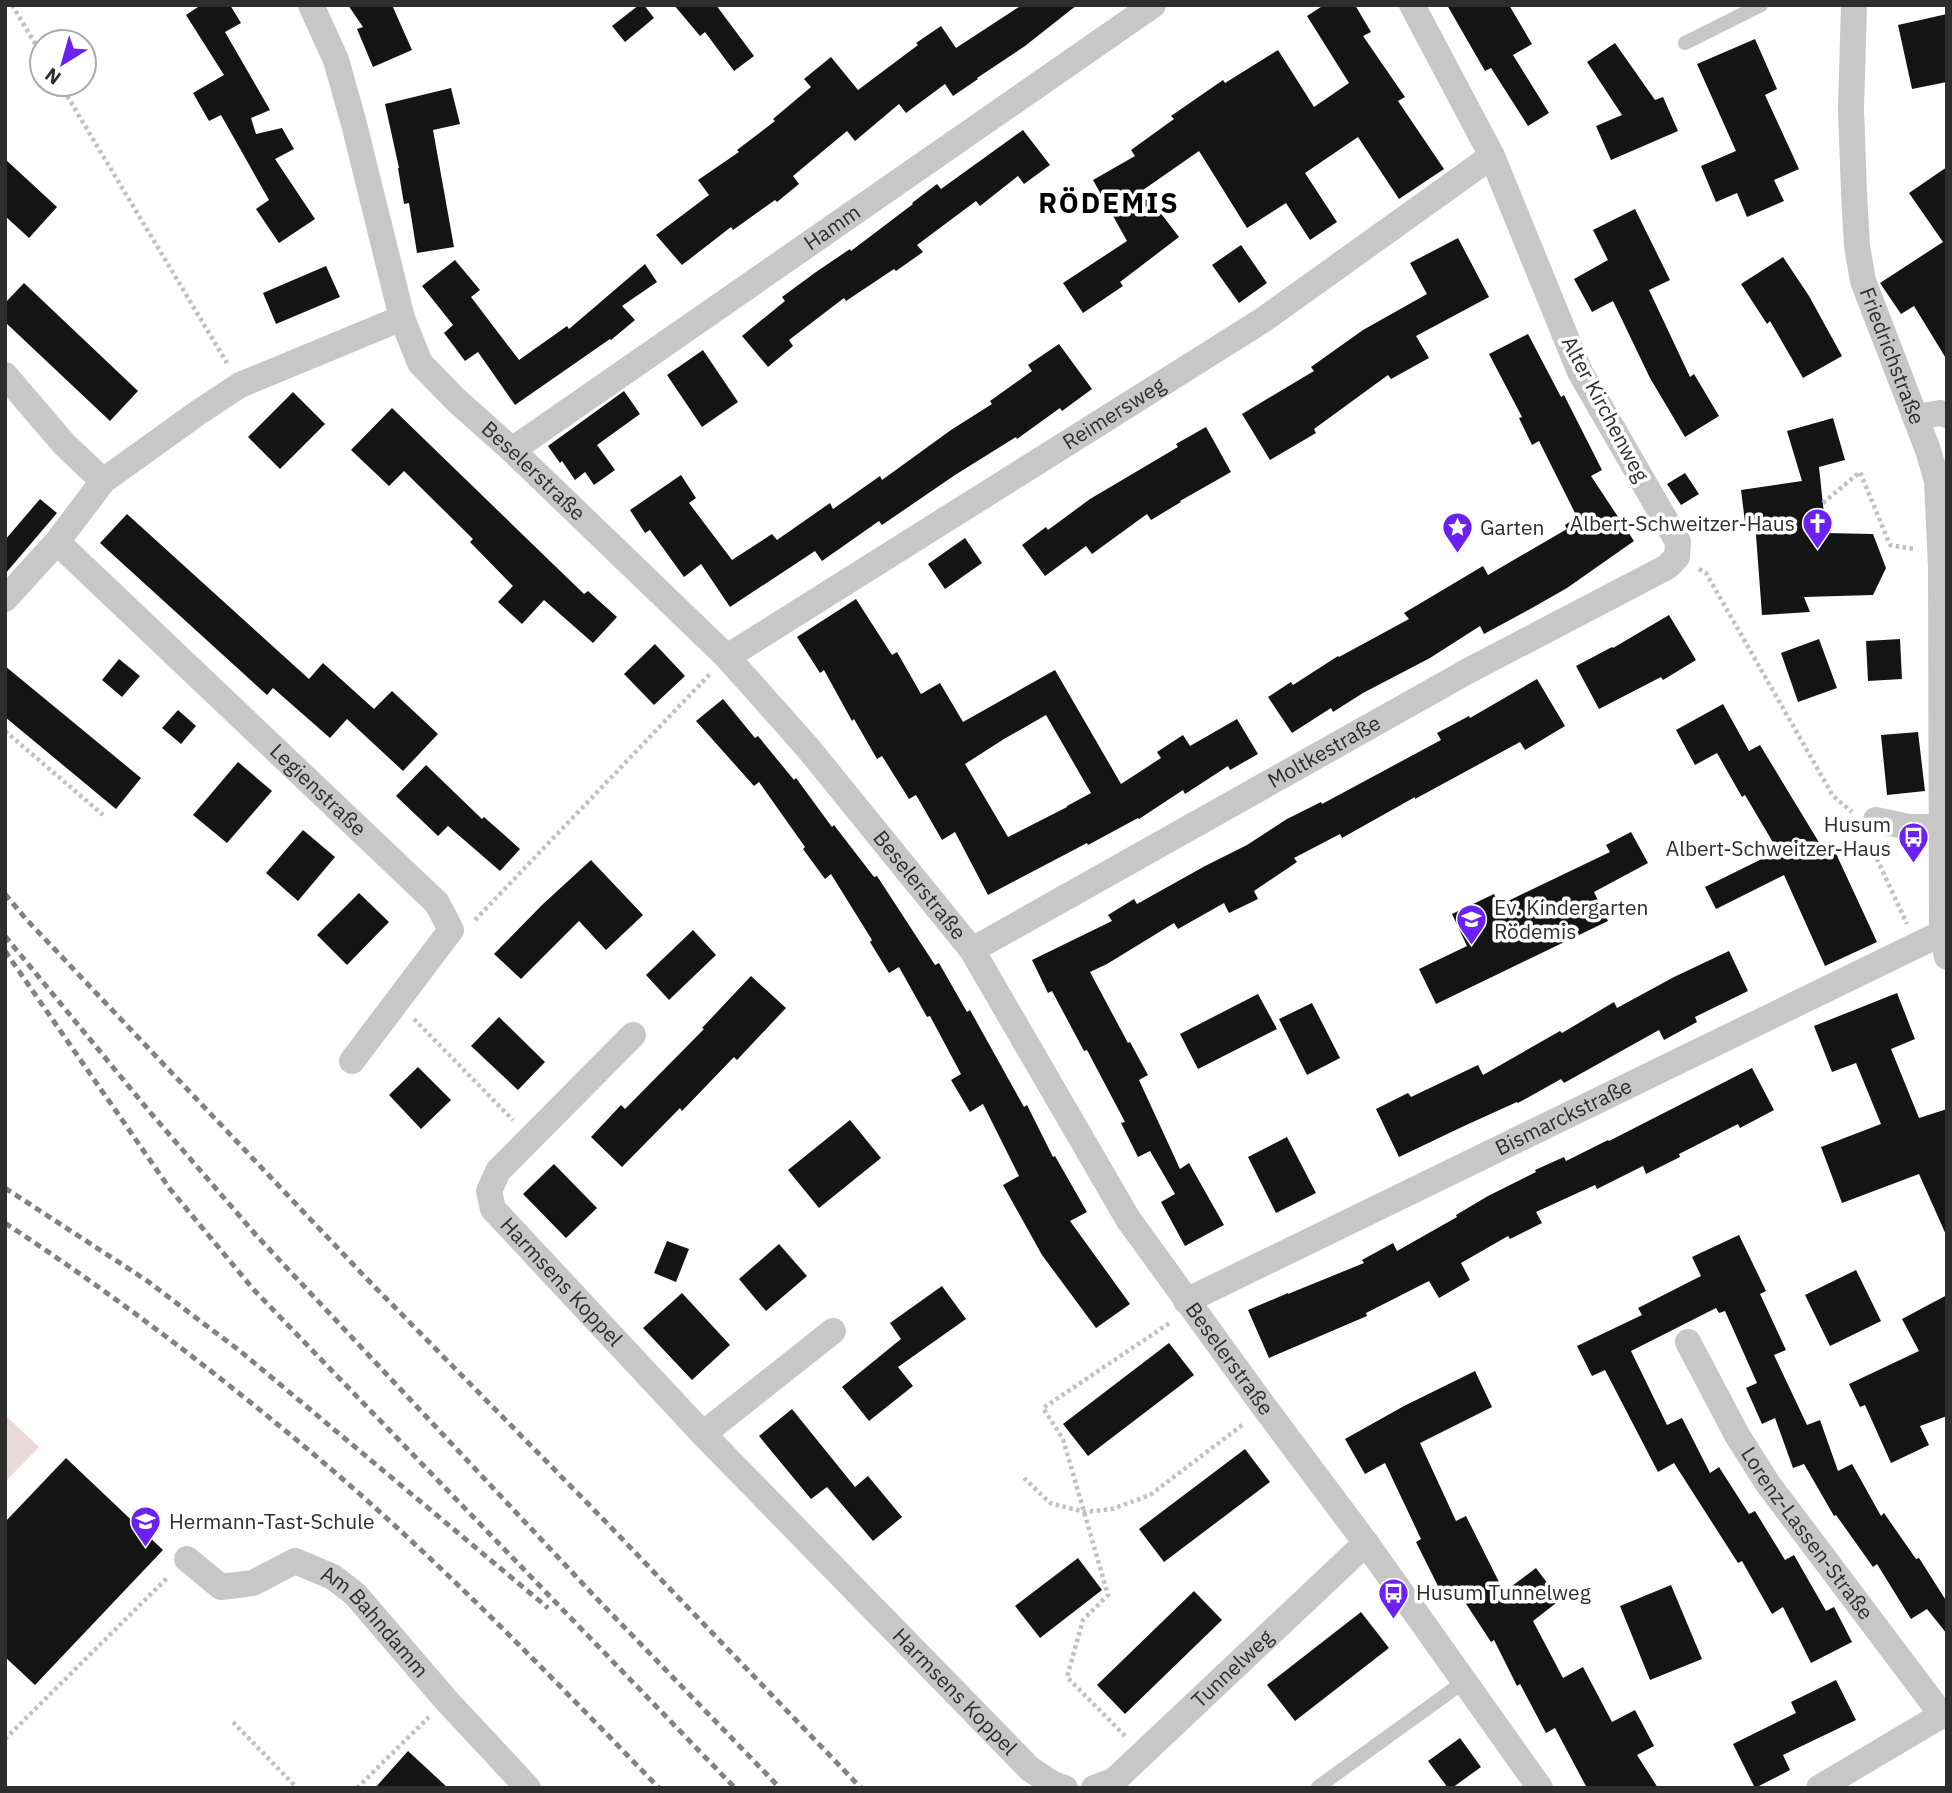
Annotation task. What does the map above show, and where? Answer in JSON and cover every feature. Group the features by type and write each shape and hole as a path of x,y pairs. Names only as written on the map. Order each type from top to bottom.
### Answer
{"street":[{"name":"Beselerstraße","path":"311,5 336,61 402,318 420,363 727,656 808,748 972,950 1128,1219 1366,1543 1541,1788"},
{"name":"Hamm","path":"512,450 1153,5"},
{"name":"Alter Kirchenweg","path":"1412,5 1492,156 1580,372 1678,542 1677,557"},
{"name":"Friedrichstraße","path":"1854,5 1851,109 1857,246 1863,281 1916,417 1937,481 1945,945"},
{"name":"Reimersweg","path":"727,656 1263,320 1492,156"},
{"path":"5,599 57,542 103,481 199,412 240,385 402,318"},
{"path":"5,376 64,444 103,481"},
{"path":"1916,417 1940,413 1947,415"},
{"name":"Legienstraße","path":"57,542 437,903 452,930"},
{"name":"Moltkestraße","path":"972,950 1468,671 1667,567 1677,557"},
{"path":"1872,830 1941,827"},
{"path":"352,1061 452,930"},
{"name":"Bismarckstraße","path":"1186,1301 1917,945 1945,945"},
{"name":"Harmsens Koppel","path":"633,1035 498,1171 489,1191 493,1209 703,1434 1030,1769 1053,1784 1065,1788"},
{"path":"703,1434 833,1331"},
{"name":"Lorenz-Lassen-Straße","path":"1688,1342 1737,1435 1768,1484 1944,1714 1819,1788"},
{"name":"Tunnelweg","path":"1094,1788 1114,1781 1366,1543"},
{"name":"Am Bahndamm","path":"187,1559 221,1587 253,1583 295,1561 333,1577 355,1594 446,1700 528,1788"}],"lane":[{"path":"1685,43 1761,5"},
{"path":"1318,1787 1465,1681"}],"path":[{"path":"12,5 28,31"},
{"path":"68,98 240,385"},
{"path":"1823,503 1860,472 1890,545 1940,553"},
{"path":"1677,557 1706,573 1833,796 1872,830 1917,945"},
{"path":"452,930 478,919 727,656"},
{"path":"5,731 103,815"},
{"path":"398,1002 531,1138"},
{"path":"1143,1754 1067,1677 1083,1620 1108,1595 1063,1439 1043,1408 1176,1318 1186,1301"},
{"path":"1024,1478 1050,1503 1085,1512 1112,1509 1150,1495 1265,1408"},
{"path":"5,1740 187,1559"},
{"path":"357,1788 446,1700"},
{"path":"233,1722 297,1788"}],"shaded area":[{"path":"5,1415 39,1447 5,1482"}],"building":[{"path":"201,5 230,5 241,23 225,32 270,110 251,118 256,134 282,128 294,149 275,159 315,219 279,243 256,209 269,200 221,115 209,121 193,93 224,75 186,15"},
{"path":"348,5 392,5 412,50 373,67 357,29 363,27"},
{"path":"639,5 644,5 654,18 625,42 612,26"},
{"path":"674,5 716,5 754,56 734,71 705,32 700,36"},
{"path":"1022,5 1077,5 1025,46 953,96 945,84 906,113 899,104 855,141 847,131 793,176 799,184 777,202 775,200 733,230 731,227 682,265 656,235 709,195 698,180 739,152 737,150 775,121 773,119 811,87 804,79 831,57 858,90 941,26 956,48"},
{"path":"1324,5 1355,5 1371,32 1363,36 1405,97 1398,101 1444,169 1399,199 1358,137 1305,173 1337,222 1310,240 1286,203 1247,228 1199,151 1143,190 1179,237 1120,282 1123,286 1083,313 1063,283 1127,241 1093,180 1135,156 1131,150 1174,119 1171,116 1223,80 1225,83 1278,50 1314,107 1349,83 1307,16"},
{"path":"1447,5 1509,5 1532,44 1513,55 1549,113 1528,126 1491,68 1485,71"},
{"path":"1947,14 1947,82 1912,89 1898,25"},
{"path":"1755,39 1777,89 1765,95 1799,169 1774,180 1784,201 1747,217 1737,193 1716,202 1701,166 1736,151 1697,64"},
{"path":"1615,43 1655,100 1663,97 1678,131 1611,160 1596,126 1622,115 1587,62"},
{"path":"451,88 460,124 433,130 454,247 417,253 409,203 404,204 385,104"},
{"path":"1023,130 1050,165 1024,184 1018,176 980,206 976,201 917,245 923,252 846,301 844,298 789,340 793,346 768,367 742,336 785,301 782,297 816,272 850,249 851,251 937,184 941,189"},
{"path":"5,159 57,207 29,238 5,216"},
{"path":"1947,167 1947,360 1914,306 1901,314 1880,283 1943,242 1909,193"},
{"path":"1635,209 1670,280 1649,290 1690,377 1694,374 1719,416 1685,437 1650,378 1613,301 1592,312 1574,279 1608,260 1593,230"},
{"path":"1458,238 1489,297 1416,336 1429,358 1391,379 1388,375 1314,429 1316,433 1270,460 1242,414 1314,371 1311,367 1363,330 1427,294 1410,263"},
{"path":"1241,245 1267,283 1239,303 1212,265"},
{"path":"1783,257 1809,296 1842,356 1803,378 1770,321 1767,324 1741,284"},
{"path":"455,260 480,290 471,297 519,360 567,326 569,329 645,264 657,282 622,306 635,320 611,340 515,405 478,352 465,361 444,333 453,325 422,286"},
{"path":"326,266 340,297 276,324 263,293"},
{"path":"24,283 138,391 110,421 5,322 5,303"},
{"path":"1528,334 1561,397 1564,395 1602,470 1591,476 1634,541 1567,588 1532,608 1484,634 1480,626 1430,658 1333,712 1331,708 1292,733 1268,697 1409,619 1404,613 1483,566 1488,575 1567,529 1565,525 1577,517 1539,441 1532,445 1519,418 1522,417 1489,354"},
{"path":"1059,344 1092,389 1062,411 1060,408 1017,439 1016,437 955,475 882,525 879,521 822,561 815,551 730,607 701,564 684,577 650,530 645,533 630,510 681,475 696,498 689,503 732,560 772,534 777,540 830,503 833,509 880,476 882,480 992,404 990,401 1032,371 1028,365"},
{"path":"703,350 738,402 702,427 667,375"},
{"path":"624,391 640,414 597,445 615,470 594,485 585,472 575,480 548,446"},
{"path":"293,392 325,424 280,469 248,437"},
{"path":"392,408 584,594 588,591 617,617 593,643 544,600 522,624 498,602 513,586 470,542 473,539 404,471 389,486 351,450"},
{"name":"Albert-Schweitzer-Haus","path":"1833,418 1845,460 1819,467 1826,533 1873,534 1886,568 1873,595 1804,597 1810,612 1762,615 1755,522 1745,522 1741,490 1802,481 1787,431"},
{"path":"1206,427 1231,472 1151,520 1147,514 1092,554 1086,546 1045,576 1022,545 1046,527 1048,530 1090,499 1178,447 1176,444"},
{"path":"1685,473 1699,494 1681,505 1667,484"},
{"path":"40,499 57,513 5,574 5,540"},
{"path":"127,514 309,679 323,663 374,709 392,691 438,734 403,771 347,719 330,738 273,688 267,695 100,543"},
{"path":"965,538 982,563 945,589 928,564"},
{"path":"856,599 892,655 897,652 921,694 940,683 963,722 1055,670 1121,784 1161,758 1157,752 1183,735 1190,746 1237,719 1258,754 1230,770 1228,766 1185,794 1183,790 1139,819 988,895 955,832 942,840 916,795 909,799 882,756 877,759 824,670 820,673 797,637","holes":["1046,715 1091,793 1008,837 965,764"]},
{"path":"1669,615 1696,660 1663,680 1661,677 1599,709 1576,666"},
{"path":"1819,639 1837,688 1798,702 1781,653"},
{"path":"1900,639 1902,679 1868,681 1866,641"},
{"path":"655,644 685,676 654,705 624,674"},
{"path":"119,659 140,676 122,697 102,680"},
{"path":"5,666 141,778 116,809 5,717"},
{"path":"1537,679 1565,726 1525,750 1520,742 1342,838 1340,834 1294,858 1297,862 1254,891 1258,899 1229,913 1224,903 1178,929 1174,923 1090,972 1148,1075 1139,1080 1180,1169 1189,1163 1224,1225 1185,1246 1161,1202 1175,1194 1150,1151 1138,1157 1121,1123 1125,1122 1087,1050 1084,1051 1052,991 1048,993 1032,960 1112,921 1108,915 1134,899 1137,904 1247,845 1287,819 1321,802 1322,804 1441,740 1437,733 1469,716 1470,718"},
{"path":"723,699 755,738 758,736 794,780 796,778 832,827 834,825 874,877 877,876 935,965 939,963 967,1012 970,1010 1024,1107 1027,1105 1053,1157 1055,1156 1087,1212 1070,1221 1130,1304 1096,1328 1042,1255 1003,1185 1019,1176 983,1104 970,1112 951,1080 961,1074 930,1016 927,1017 899,967 889,973 831,874 825,879 759,782 754,786 696,721"},
{"path":"1723,704 1749,751 1760,745 1823,849 1832,845 1877,942 1825,966 1784,875 1716,909 1705,887 1778,851 1717,753 1695,765 1676,730"},
{"path":"178,710 196,726 181,744 162,728"},
{"path":"1918,732 1925,791 1887,795 1881,735"},
{"path":"238,762 272,791 227,843 193,815"},
{"path":"426,765 482,819 484,817 520,849 500,871 448,826 438,836 396,796"},
{"path":"303,830 335,857 298,901 266,873"},
{"path":"1631,832 1648,863 1594,892 1608,921 1436,1004 1419,969 1467,946 1452,914 1494,894 1500,905 1610,852 1606,845"},
{"path":"591,860 643,915 606,950 579,921 521,979 494,954"},
{"path":"359,893 389,922 347,965 317,935"},
{"path":"693,930 716,955 669,1000 646,975"},
{"path":"1729,951 1748,991 1695,1017 1697,1022 1664,1040 1659,1030 1564,1083 1561,1079 1518,1103 1399,1157 1376,1109 1408,1093 1411,1097 1478,1065 1483,1075 1614,1002 1617,1008"},
{"path":"751,976 786,1008 737,1060 734,1057 622,1167 591,1137 621,1105 625,1109 704,1029 702,1028"},
{"path":"1897,993 1915,1039 1891,1049 1919,1118 1947,1109 1947,1237 1919,1174 1842,1203 1821,1147 1881,1124 1856,1063 1832,1072 1814,1026"},
{"path":"1258,994 1277,1029 1198,1069 1180,1034"},
{"path":"1312,1003 1340,1058 1307,1075 1279,1019"},
{"path":"499,1017 545,1062 518,1090 471,1046"},
{"path":"418,1067 451,1100 421,1129 389,1095"},
{"path":"1752,1068 1774,1110 1740,1128 1738,1124 1646,1174 1643,1166 1597,1189 1595,1185 1536,1212 1542,1223 1510,1239 1508,1236 1461,1263 1470,1280 1439,1298 1429,1281 1366,1313 1367,1316 1269,1358 1248,1310 1364,1263 1362,1260 1393,1243 1397,1251 1488,1196 1536,1172 1535,1170 1564,1157 1566,1161 1609,1141"},
{"path":"850,1120 881,1158 819,1208 788,1170"},
{"path":"1287,1137 1316,1193 1276,1213 1248,1157"},
{"path":"554,1164 597,1208 566,1238 523,1194"},
{"path":"1739,1235 1766,1291 1760,1294 1786,1350 1774,1355 1807,1425 1820,1420 1838,1471 1852,1464 1881,1516 1884,1513 1916,1559 1919,1558 1947,1602 1947,1634 1927,1609 1911,1619 1877,1564 1873,1567 1836,1515 1834,1516 1804,1464 1793,1468 1775,1418 1762,1424 1746,1388 1757,1383 1725,1311 1719,1313 1716,1308 1631,1351 1667,1425 1682,1418 1710,1473 1719,1467 1749,1514 1755,1511 1785,1560 1794,1555 1826,1611 1834,1607 1852,1642 1811,1663 1783,1607 1772,1614 1742,1561 1738,1563 1674,1463 1658,1472 1605,1370 1592,1376 1577,1346 1642,1315 1638,1308 1701,1276 1692,1257"},
{"path":"667,1241 689,1249 676,1282 654,1273"},
{"path":"779,1244 807,1276 766,1311 739,1279"},
{"path":"1856,1270 1881,1321 1830,1346 1805,1295"},
{"path":"942,1286 966,1319 898,1367 913,1386 869,1421 842,1387 901,1339 890,1323"},
{"path":"682,1293 730,1345 692,1380 643,1328"},
{"path":"1947,1295 1947,1416 1920,1426 1929,1445 1891,1463 1865,1405 1860,1407 1849,1384 1919,1351 1902,1319"},
{"path":"1169,1343 1194,1375 1088,1456 1063,1424"},
{"path":"1475,1371 1492,1407 1420,1443 1456,1521 1466,1516 1504,1592 1536,1568 1560,1600 1533,1621 1563,1678 1583,1667 1612,1722 1635,1710 1654,1746 1637,1755 1658,1788 1587,1788 1555,1728 1546,1733 1520,1684 1517,1686 1494,1640 1491,1642 1455,1587 1442,1594 1416,1542 1421,1539 1385,1463 1365,1474 1345,1439"},
{"path":"792,1409 855,1487 868,1476 902,1517 873,1541 827,1487 811,1499 759,1436"},
{"path":"1245,1449 1270,1482 1164,1562 1139,1529"},
{"path":"66,1458 163,1550 35,1685 5,1657 5,1522"},
{"path":"1078,1558 1102,1590 1040,1638 1015,1606"},
{"path":"1671,1585 1702,1659 1650,1680 1620,1606"},
{"path":"1194,1591 1222,1620 1125,1714 1097,1685"},
{"path":"1361,1612 1389,1648 1295,1721 1267,1685"},
{"path":"1836,1680 1856,1720 1783,1755 1790,1770 1755,1788 1733,1744 1796,1713 1791,1702"},
{"path":"1460,1738 1481,1767 1452,1788 1448,1788 1428,1761"},
{"path":"408,1751 448,1788 375,1788"}],"railway":[{"path":"5,894 367,1279 603,1519 861,1788"},
{"path":"5,936 149,1111 256,1235 599,1601 780,1788"},
{"path":"5,951 170,1189 254,1290 735,1788"},
{"path":"5,1188 146,1280 240,1351 548,1608"},
{"path":"5,1223 192,1356 346,1482 439,1566 659,1788"}],"place":[{"name":"Albert-Schweitzer-Haus","path":"1818,551"},
{"name":"Garten","path":"1457,555"},
{"name":"Husum Albert-Schweitzer-Haus","path":"1914,864"},
{"name":"Ev. Kindergarten Rödemis","path":"1471,947"},
{"name":"Hermann-Tast-Schule","path":"146,1549"},
{"name":"Husum Tunnelweg","path":"1393,1620"}],"district":[{"name":"RÖDEMIS","path":"1109,203"}]}
